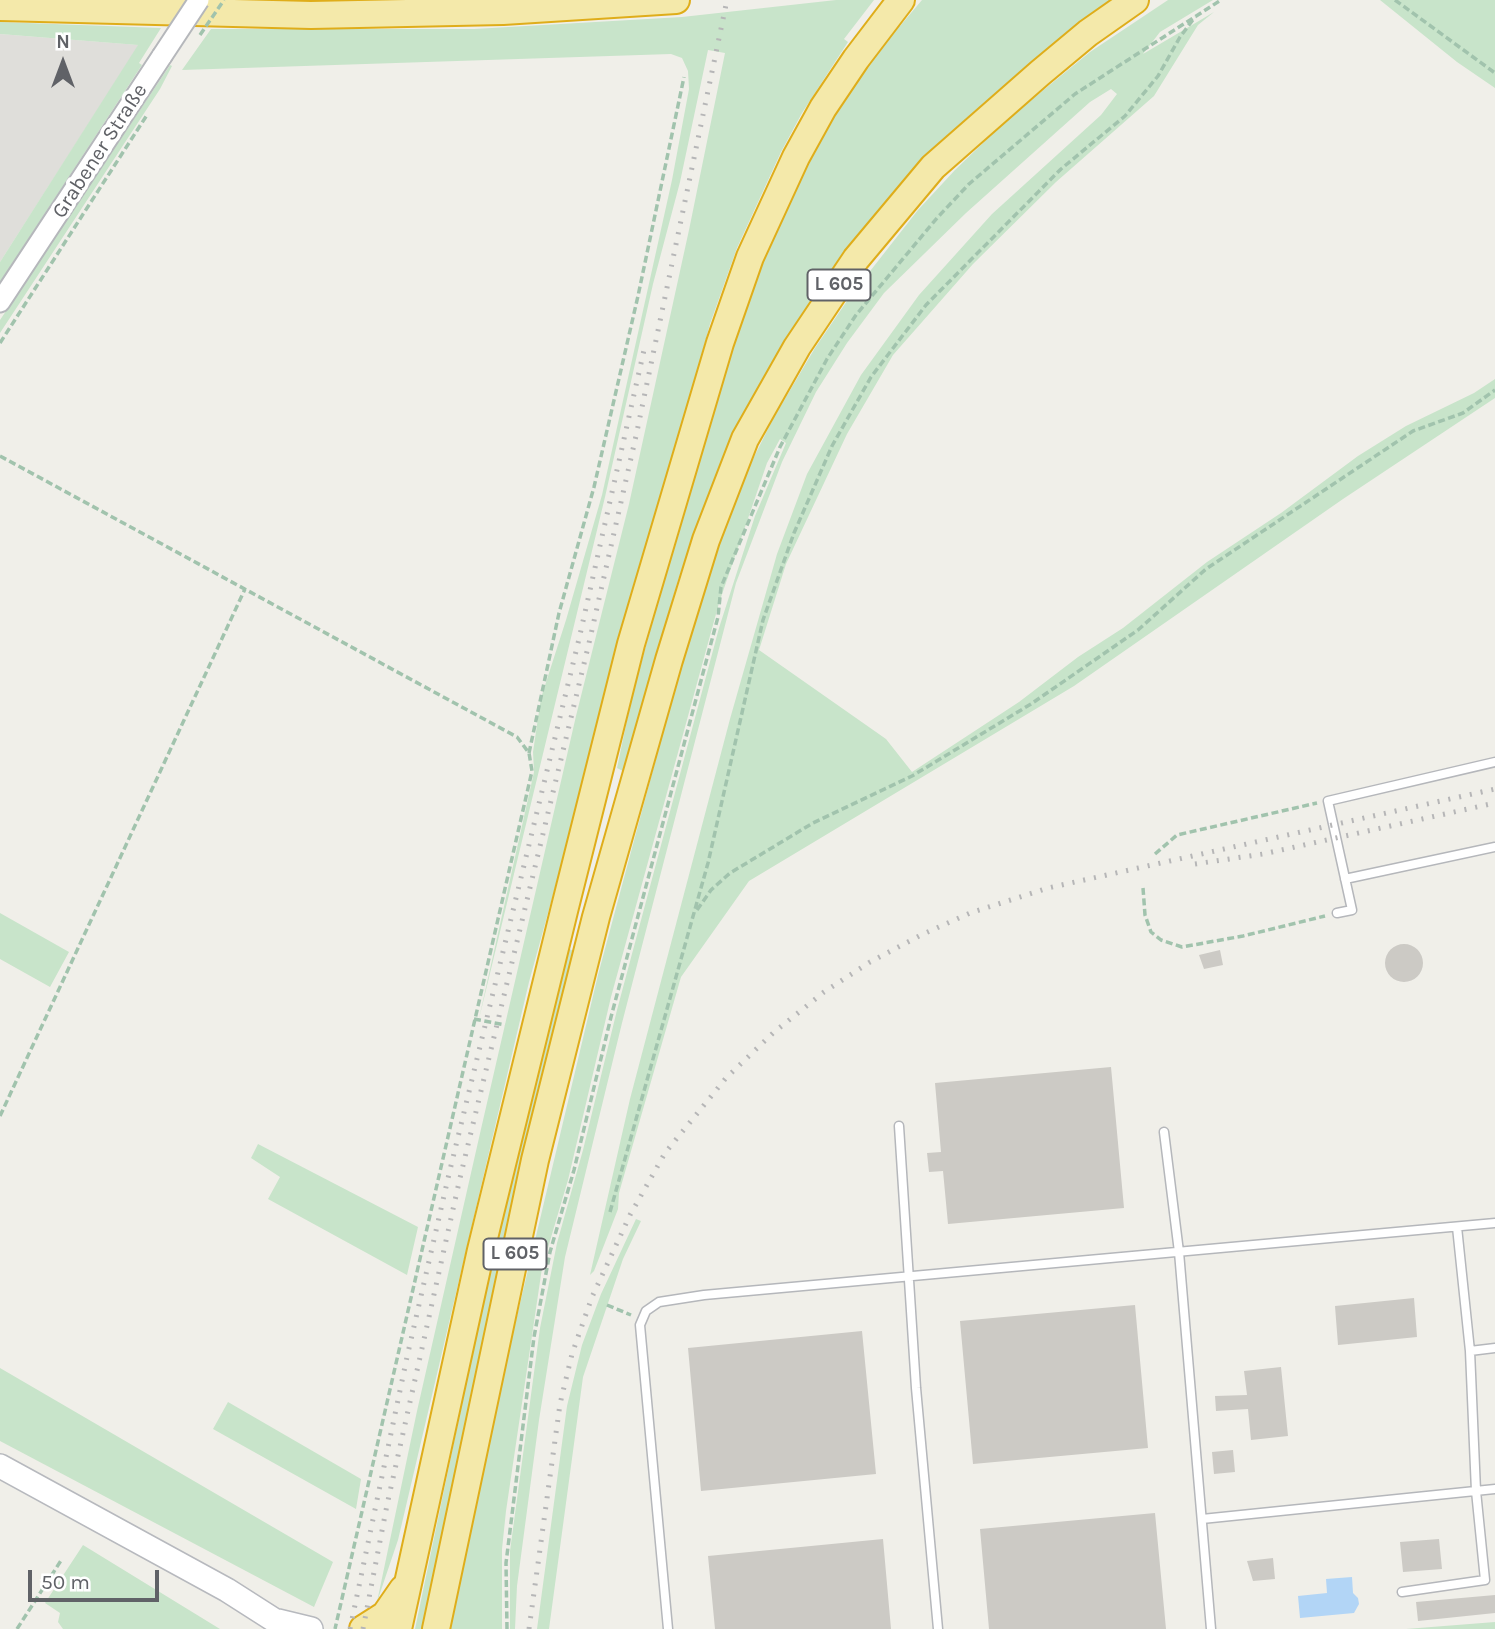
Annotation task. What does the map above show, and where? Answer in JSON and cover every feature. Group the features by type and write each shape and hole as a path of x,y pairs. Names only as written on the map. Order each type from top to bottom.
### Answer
{"highway":[{"path":"0,7 312,15 503,11 676,0"},
{"name":"L 605","path":"378,1627 407,1582 502,1162 611,723 631,645 720,343 750,257 772,205 823,108 901,0"},
{"name":"L 605","path":"436,1629 535,1160 596,917 697,567 745,439 797,347 856,260 933,167 1069,49 1135,0"}],"main road":[{"path":"0,1466 227,1590 283,1625 311,1629"}],"street":[{"name":"Grabener Straße","path":"0,302 199,0"}],"lane":[{"path":"1337,913 1352,910 1328,801 1495,762"},
{"path":"1345,880 1495,847"},
{"path":"899,1126 916,1388 938,1629"},
{"path":"1164,1132 1179,1252 1211,1629"},
{"path":"668,1629 640,1320 646,1311 659,1302 704,1295 1495,1223"},
{"path":"1402,1592 1485,1580 1476,1491 1470,1351 1457,1227"},
{"path":"1470,1351 1495,1348"},
{"path":"1202,1519 1495,1489"}],"path":[{"path":"196,40 224,0"},
{"path":"507,1629 506,1563 534,1337 550,1252 574,1170 611,1017 718,617 721,587 780,447 828,359 856,315 969,184 1075,94 1221,0"},
{"path":"1395,0 1495,73"},
{"path":"610,1212 708,863 763,620 794,533 832,446 871,377 926,305 1061,169 1125,116 1158,76 1180,37 1199,13"},
{"path":"335,1629 532,771 529,752 559,613 594,487 632,324 684,77"},
{"path":"0,343 153,105"},
{"path":"694,915 711,890 730,873 813,823 912,776 1031,704 1138,631 1206,569 1413,431 1464,413 1495,390"},
{"path":"0,456 517,737 529,752"},
{"path":"0,1116 245,589"},
{"path":"1155,854 1177,835 1328,801"},
{"path":"1143,888 1145,915 1151,932 1161,940 1182,947 1243,936 1337,913"},
{"path":"474,1019 505,1025"},
{"path":"607,1304 640,1320"},
{"path":"17,1629 62,1559"}],"shaded area":[{"path":"0,34 139,45 0,262"}],"green space":[{"path":"836,0 874,0 844,39 848,42 802,113 781,152 737,248 710,324 529,982 398,1540 377,1602 481,1129 576,716 629,504 725,53 708,50 680,182 653,284 605,497 478,1023 534,772 533,752 541,698 602,495 672,180 689,89 688,71 682,58 671,54 182,70 211,29 474,29 682,17"},
{"path":"922,0 1117,0 925,164 693,537 623,771 617,768 632,696 714,400 766,244 829,119 895,23 900,26"},
{"path":"1168,0 1213,0 1160,32 1143,54 1214,12 1198,25 1154,96 1056,182 973,264 893,355 847,434 786,564 759,650 886,739 912,772 1019,702 1078,657 1123,628 1207,562 1281,513 1358,456 1406,426 1474,393 1495,379 1495,398 1343,499 1074,686 749,881 681,977 619,1193 618,1209 594,1271 590,1275 630,1099 730,719 777,554 807,474 861,375 919,295 992,214 1101,115 1117,94 1111,89 1090,102 966,213 884,293 847,343 816,392 782,462 736,583 622,1023 565,1257 539,1420 517,1586 515,1629 510,1629 510,1551 540,1328 557,1243 719,628 755,516 786,443 780,439 767,463 719,603 611,997 568,1180 542,1268 506,1511 502,1549 502,1629 447,1629 479,1466 598,975 688,639 724,525 742,481 773,419 815,348 849,298 918,210 1008,119 1090,52"},
{"path":"1380,0 1495,0 1495,88 1457,62"},
{"path":"0,22 161,28 139,63 142,65 0,282 0,262 138,45 0,34"},
{"path":"170,65 172,66 160,89 0,333 0,320"},
{"path":"0,913 69,952 50,987 0,959"},
{"path":"568,948 575,952 424,1629 415,1629 472,1356 480,1304"},
{"path":"258,1144 418,1227 407,1275 268,1199 280,1177 251,1158"},
{"path":"636,1219 641,1221 623,1259 583,1377 549,1629 537,1629 567,1406 582,1345 601,1294"},
{"path":"0,1368 333,1562 314,1607 0,1441"},
{"path":"228,1402 361,1479 356,1509 213,1429"},
{"path":"83,1545 220,1629 63,1629 58,1622 60,1613 45,1603"},
{"path":"1495,1622 1495,1629 1406,1629"}],"water":[{"path":"1352,1577 1353,1593 1359,1604 1354,1613 1300,1618 1298,1596 1327,1593 1326,1579"}],"building":[{"path":"1404,944 1417,950 1423,963 1417,976 1404,982 1391,976 1385,963 1391,950"},
{"path":"1220,950 1223,965 1204,969 1199,955"},
{"path":"1111,1067 1124,1208 948,1224 943,1171 929,1172 927,1153 941,1152 935,1083"},
{"path":"1414,1298 1417,1337 1338,1345 1335,1306"},
{"path":"1135,1305 1148,1448 973,1464 960,1321"},
{"path":"862,1331 876,1474 701,1491 688,1348"},
{"path":"1281,1367 1288,1436 1251,1440 1248,1409 1216,1411 1215,1396 1247,1395 1244,1371"},
{"path":"1233,1450 1235,1472 1214,1474 1212,1452"},
{"path":"1155,1513 1166,1629 989,1629 980,1529"},
{"path":"883,1539 891,1629 715,1629 708,1556"},
{"path":"1439,1539 1442,1569 1403,1572 1400,1542"},
{"path":"1273,1558 1275,1579 1253,1581 1247,1561"},
{"path":"1495,1595 1495,1613 1418,1621 1416,1602"}],"railway":[{"path":"363,1629 387,1505 460,1178 636,436 727,0"},
{"path":"350,1629 407,1357 449,1174 579,639 644,350"},
{"path":"529,1629 560,1404 572,1354 592,1297 630,1215 665,1153 726,1078 773,1033 824,992 870,962 970,913 1048,888 1495,789"},
{"path":"1195,864 1263,854 1495,803"}]}
